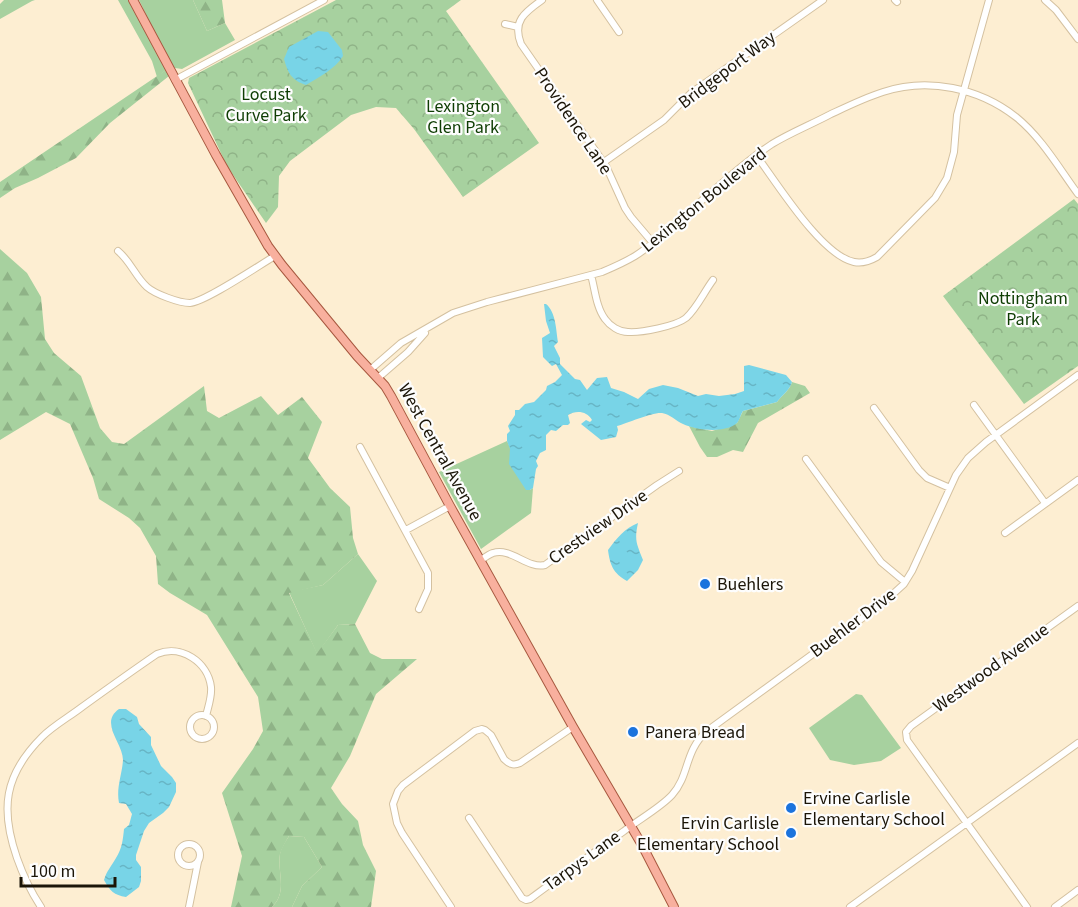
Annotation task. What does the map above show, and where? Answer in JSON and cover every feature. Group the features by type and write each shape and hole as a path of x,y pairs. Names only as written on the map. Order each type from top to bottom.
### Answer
{"main road":[{"name":"West Central Avenue","path":"133,0 252,220 274,256 391,396 480,561 674,907"}],"street":[{"path":"308,0 311,7"},
{"path":"175,80 324,0"},
{"path":"505,24 518,27 527,11 542,0"},
{"path":"597,0 619,32"},
{"name":"Bridgeport Way","path":"604,162 664,120 691,93 823,0"},
{"path":"756,155 817,236 846,259 853,262 866,262 883,253 942,189 951,166 955,127 989,0"},
{"path":"1045,0 1056,10 1078,39"},
{"name":"Providence Lane","path":"518,27 518,37 525,51 604,162 625,208 653,243"},
{"name":"Lexington Boulevard","path":"370,370 401,343 445,317 466,308 602,272 634,257 770,145 883,92 898,88 921,85 964,90 995,103 1029,128 1078,194"},
{"path":"118,251 130,262 140,280 150,290 190,303 196,302 274,256"},
{"path":"591,275 598,305 604,318 612,326 627,332 650,330 682,320 691,312 713,280"},
{"name":"Lexington Boulevard","path":"378,378 408,352 430,327"},
{"name":"Buehler Drive","path":"630,826 672,794 682,779 691,750 702,735 884,603 905,582 919,559 956,475 968,458 996,434 1078,375"},
{"path":"974,405 1045,503"},
{"path":"874,408 919,470 927,478 950,488"},
{"path":"360,447 425,566 429,578 428,589 418,609"},
{"path":"806,459 881,562 905,582"},
{"name":"Crestview Drive","path":"480,561 491,554 502,552 536,565 545,565 679,471"},
{"path":"1005,533 1078,480"},
{"path":"406,530 450,506"},
{"name":"Westwood Avenue","path":"967,823 907,740 906,732 911,726 1078,606"},
{"path":"41,907 20,865 6,825 5,806 9,788 24,756 43,736 165,650 174,650 189,655 205,671 211,688 206,716"},
{"path":"451,907 396,823 393,804 398,791 414,775 475,731 482,729 489,733 504,759 513,765 520,763 573,727"},
{"path":"850,907 1078,743"},
{"name":"Tarpys Lane","path":"469,818 522,898 526,900 630,826"},
{"path":"967,823 1027,907"},
{"path":"189,907 198,862"},
{"path":"1054,907 1078,890"}],"green space":[{"path":"4,0 35,0 0,19 0,4"},
{"path":"118,0 130,0 166,70 157,77 152,61"},
{"path":"139,0 193,0 207,31 225,23 235,40 182,69 175,68 168,59"},
{"path":"193,0 222,0 225,23 207,31"},
{"name":"Locust Curve Park","path":"336,0 461,0 446,11 539,143 463,197 396,108 376,107 351,115 290,161 279,176 278,207 266,223 227,166 188,83 189,78"},
{"path":"166,70 169,76 110,123 76,158 15,188 0,198 0,182"},
{"name":"Nottingham Park","path":"1074,199 1078,204 1078,366 1024,404 943,296"},
{"path":"0,249 27,273 41,297 45,339 54,353 81,376 100,428 112,442 124,444 204,386 207,411 219,418 261,396 278,415 302,397 322,422 308,458 330,488 350,507 353,538 358,554 323,585 289,593 317,653 338,625 355,624 370,653 382,659 417,659 376,694 350,756 331,788 358,821 363,845 376,871 371,907 292,907 302,886 322,867 304,837 289,836 280,854 281,888 277,901 272,907 231,907 242,856 222,793 263,731 258,697 207,615 158,584 156,556 140,528 129,518 99,499 93,478 70,424 46,412 0,440"},
{"path":"792,382 805,386 810,393 758,423 743,452 733,450 717,457 707,457 689,426 712,431 737,423 743,411 777,402"},
{"path":"507,441 511,449 510,458 530,490 533,488 531,513 481,549 439,472"},
{"path":"358,554 377,581 355,624 338,625 317,654 289,592 323,585"},
{"path":"856,694 862,695 901,748 881,761 854,765 830,760 809,728"},
{"path":"289,836 304,837 322,867 302,886 292,907 272,907 280,895 280,854"}],"water":[{"path":"318,31 328,32 342,50 343,56 331,69 306,85 291,75 284,59 289,47"},
{"path":"544,304 549,307 554,316 558,342 554,346 560,358 560,364 575,379 580,380 587,390 597,378 607,377 611,388 638,399 649,389 663,385 698,396 735,394 744,391 744,366 749,365 786,375 792,382 777,402 743,411 737,423 718,430 689,426 668,415 658,413 617,426 616,437 601,440 581,424 586,420 590,422 592,420 590,417 581,412 571,413 568,415 570,423 568,425 563,425 556,431 551,430 546,435 546,450 540,453 536,461 538,466 533,488 526,490 509,464 510,449 507,434 510,431 508,426 515,415 515,410 534,402 547,386 562,375 556,364 552,366 543,357 542,338 550,333"},
{"path":"638,523 637,542 643,560 638,570 627,581 613,568 608,550 625,531"},
{"path":"119,709 126,709 137,717 139,724 151,737 151,745 161,766 176,783 176,792 169,807 149,823 144,831 136,855 136,860 141,867 141,881 139,887 126,897 113,892 104,880 120,851 124,829 129,825 132,814 126,804 119,803 118,797 123,760 111,727 111,720"}],"place":[{"name":"Buehlers","path":"705,584"},
{"name":"Panera Bread","path":"633,732"},
{"name":"Ervine Carlisle Elementary School","path":"791,808"},
{"name":"Ervin Carlisle Elementary School","path":"791,833"}],"park label":[{"name":"Lexington Glen Park","path":"463,116"}]}
